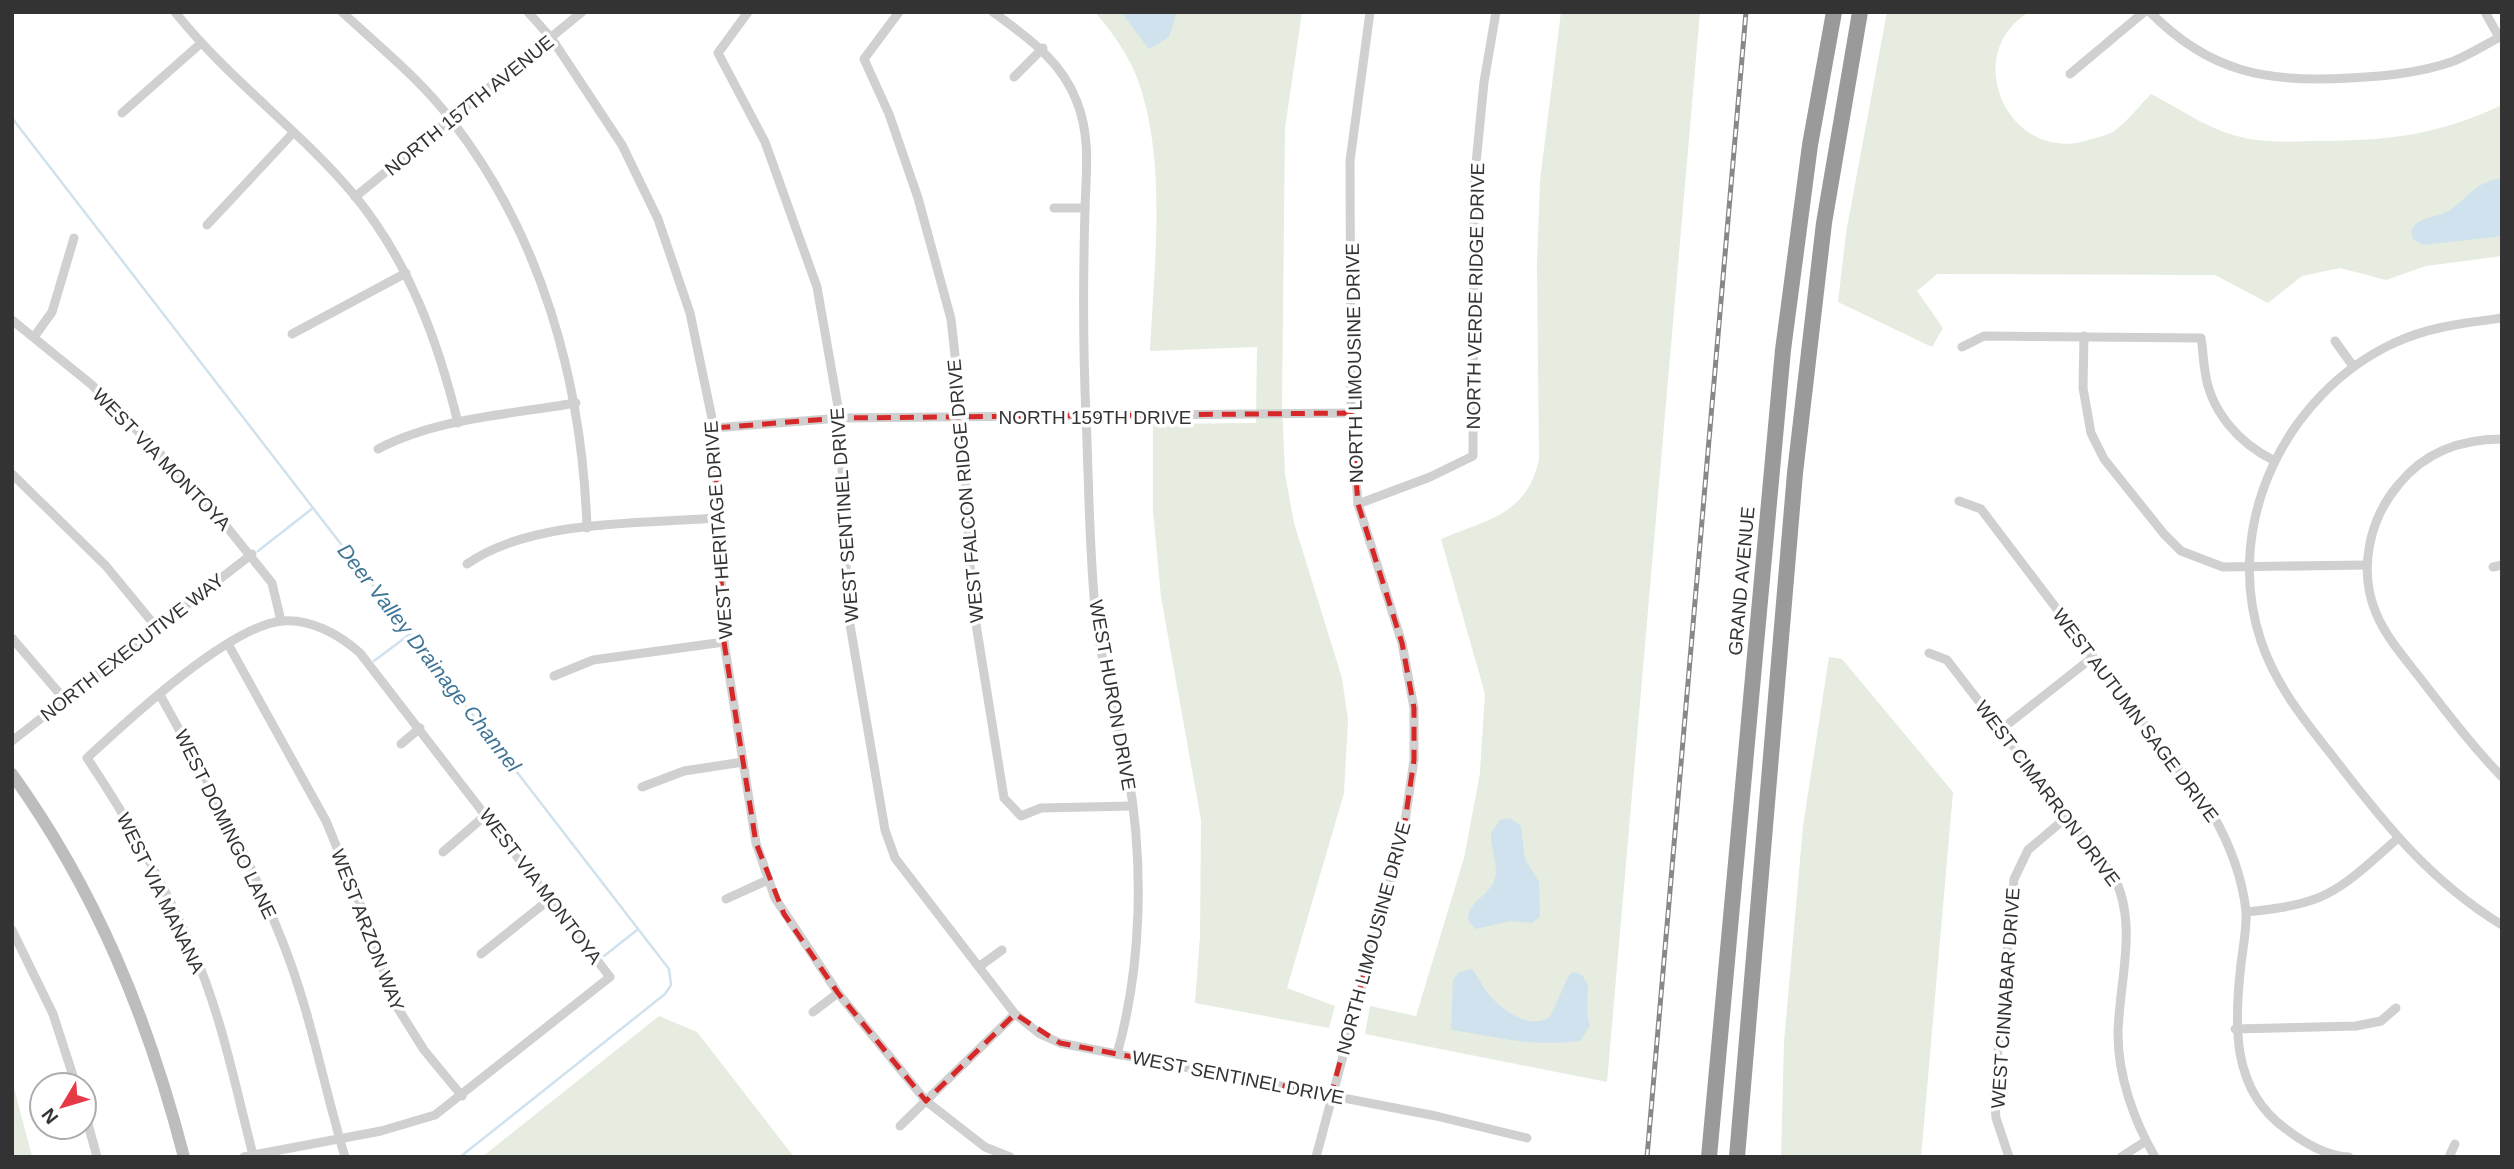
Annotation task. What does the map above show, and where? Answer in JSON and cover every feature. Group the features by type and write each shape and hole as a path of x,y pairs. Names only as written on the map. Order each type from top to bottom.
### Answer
{"highway":[{"name":"GRAND AVENUE","path":"1709,1157 1783,350 1810,145 1834,12"},
{"path":"1737,1157 1797,460 1824,223 1860,12"}],"street":[{"path":"175,12 201,44 355,197 405,272 434,335 458,423"},
{"path":"342,12 407,72 451,119 482,163 526,245 545,292 576,403 585,463 587,528"},
{"name":"WEST HERITAGE DRIVE","path":"527,12 552,39 622,145 658,219 690,313 713,428 724,642 755,843 768,880 784,914 838,993 926,1101 985,1147 1010,1157"},
{"name":"NORTH 157TH AVENUE","path":"355,197 582,12"},
{"name":"WEST SENTINEL DRIVE","path":"748,12 718,53 765,142 817,287 840,418 848,613 885,830 895,858 1015,1014 1040,1034 1060,1043 1331,1095 1527,1138"},
{"name":"WEST FALCON RIDGE DRIVE","path":"899,12 864,60 889,114 925,225 951,319 962,418 972,599 1004,798 1021,816 1041,808 1132,806"},
{"name":"WEST HURON DRIVE","path":"993,12 1042,48 1077,100 1084,127 1089,167 1085,208 1086,416 1096,619 1132,806 1137,866 1135,951 1127,1018 1117,1054"},
{"name":"NORTH LIMOUSINE DRIVE","path":"1316,1157 1404,828 1415,760 1414,708 1402,643 1358,503 1351,413 1350,161 1370,12"},
{"name":"NORTH VERDE RIDGE DRIVE","path":"1358,503 1430,477 1473,456 1474,184 1484,82 1496,12"},
{"path":"2070,75 2144,12"},
{"path":"2150,12 2193,49 2249,74 2304,81 2410,74 2458,60 2500,37 2486,12"},
{"path":"122,113 201,44"},
{"path":"1014,77 1042,48"},
{"path":"207,225 293,133"},
{"path":"1054,208 1085,208"},
{"path":"34,337 52,312 74,238"},
{"path":"292,334 405,272"},
{"path":"2502,318 2439,327 2413,335 2353,366 2337,378 2303,415 2273,460 2256,519 2250,568 2256,624 2267,657 2283,689 2419,863 2502,925"},
{"name":"WEST VIA MONTOYA","path":"12,320 92,385 148,440 251,554 272,583 281,621 317,626 349,643 371,665 610,977 462,1096"},
{"path":"1962,347 1984,336 2201,338 2205,372 2221,414 2245,443 2273,460"},
{"path":"2084,336 2085,412 2091,433 2104,459 2164,534 2181,551 2222,567 2367,565"},
{"path":"2335,341 2353,366"},
{"path":"378,449 396,440 458,423 576,403"},
{"name":"NORTH 159TH DRIVE","path":"713,428 840,418 1351,413"},
{"path":"2502,439 2463,442 2434,454 2412,468 2389,495 2376,520 2370,538 2367,565 2369,592 2385,631 2469,741 2502,777"},
{"path":"12,474 106,566 157,628"},
{"name":"WEST AUTUMN SAGE DRIVE","path":"1959,501 1981,509 2213,815 2228,841 2246,912 2235,1029 2244,1075 2266,1110 2297,1137 2343,1157 2349,1157"},
{"path":"467,564 486,551 529,537 587,528 717,518"},
{"name":"NORTH EXECUTIVE WAY","path":"12,741 251,554"},
{"path":"160,695 252,629 281,621"},
{"path":"12,638 65,700"},
{"path":"554,676 593,660 724,642"},
{"name":"WEST ARZON WAY","path":"228,644 326,821 372,933 392,999 424,1050 462,1096"},
{"name":"WEST CIMARRON DRIVE","path":"1929,653 1947,660 2003,728 2113,875 2126,905 2119,1054 2130,1101 2155,1157"},
{"path":"2003,728 2094,657"},
{"name":"WEST VIA MANANA","path":"160,695 87,758 125,814 196,957 235,1081 250,1156"},
{"name":"WEST DOMINGO LANE","path":"160,695 245,855 282,939 316,1043 345,1157"},
{"path":"401,744 420,728"},
{"path":"642,787 676,773 743,762"},
{"path":"12,775 47,822 86,891 124,971 158,1065 184,1157"},
{"path":"443,852 487,814"},
{"name":"WEST CINNABAR DRIVE","path":"2008,1156 1996,1118 1994,1093 2014,879 2028,850 2068,816"},
{"path":"2246,912 2293,907 2337,891 2398,839"},
{"path":"726,899 768,880"},
{"path":"481,954 550,899"},
{"path":"12,930 53,1014 71,1071"},
{"path":"980,966 1002,950"},
{"path":"813,1012 838,993"},
{"path":"2235,1029 2356,1026 2381,1021 2396,1008"},
{"path":"900,1126 1015,1014"},
{"path":"250,1156 339,1136 381,1131 435,1115 462,1096"},
{"path":"2121,1157 2146,1141"},
{"path":"2449,1157 2455,1144"}],"highlighted area":[{"path":"1351,413 1358,504 1402,643 1414,708 1414,760 1404,828 1331,1095 1060,1043 1015,1014 926,1101 838,993 784,914 756,843 724,642 714,428 840,418"}],"shaded area":[{"path":"1095,12 1302,12 1285,128 1282,404 1285,474 1294,523 1342,678 1348,720 1344,793 1287,988 1335,1006 1329,1028 1195,1003 1200,936 1201,820 1161,597 1153,511 1153,424 1256,423 1257,347 1150,351 1156,247 1156,176 1152,141 1146,107 1136,75 1118,42"},
{"path":"1561,12 1700,12 1607,1082 1365,1034 1370,1006 1416,1016 1464,858 1480,773 1485,694 1441,539 1489,520 1515,504 1533,478 1539,459 1537,263 1540,181"},
{"path":"1887,12 2029,12 2008,31 1997,54 1996,79 2003,102 2017,123 2038,137 2063,144 2113,132 2151,94 2202,122 2243,138 2293,142 2364,140 2410,135 2455,124 2502,105 2502,256 2426,266 2386,280 2340,268 2302,276 2268,303 2215,275 1937,274 1917,291 1943,328 1932,347 1838,302 1846,233"},
{"path":"1829,657 1842,659 1953,792 1921,1157 1781,1157 1784,1043 1803,826"},
{"path":"659,1016 697,1032 794,1157 482,1157"},
{"path":"12,1080 32,1157 12,1157"}],"water":[{"path":"1121,12 1177,12 1169,37 1149,49"},
{"path":"2502,178 2502,236 2423,245 2413,239 2411,231 2418,222 2445,213 2478,187"},
{"path":"1510,818 1521,826 1525,859 1539,882 1540,917 1531,923 1510,921 1475,929 1468,920 1471,908 1490,888 1496,872 1491,833 1500,820"},
{"path":"1472,969 1484,988 1504,1009 1532,1021 1550,1017 1569,975 1574,972 1582,975 1588,985 1587,1012 1590,1026 1580,1041 1562,1043 1515,1040 1451,1030 1453,980 1459,972"}],"waterway":[{"name":"Deer Valley Drainage Channel","path":"12,118 669,969 671,985 665,994 460,1157"},
{"path":"258,551 313,508"},
{"path":"374,661 410,634"},
{"path":"604,956 637,930"}],"railway":[{"path":"1647,1157 1746,12"}]}
